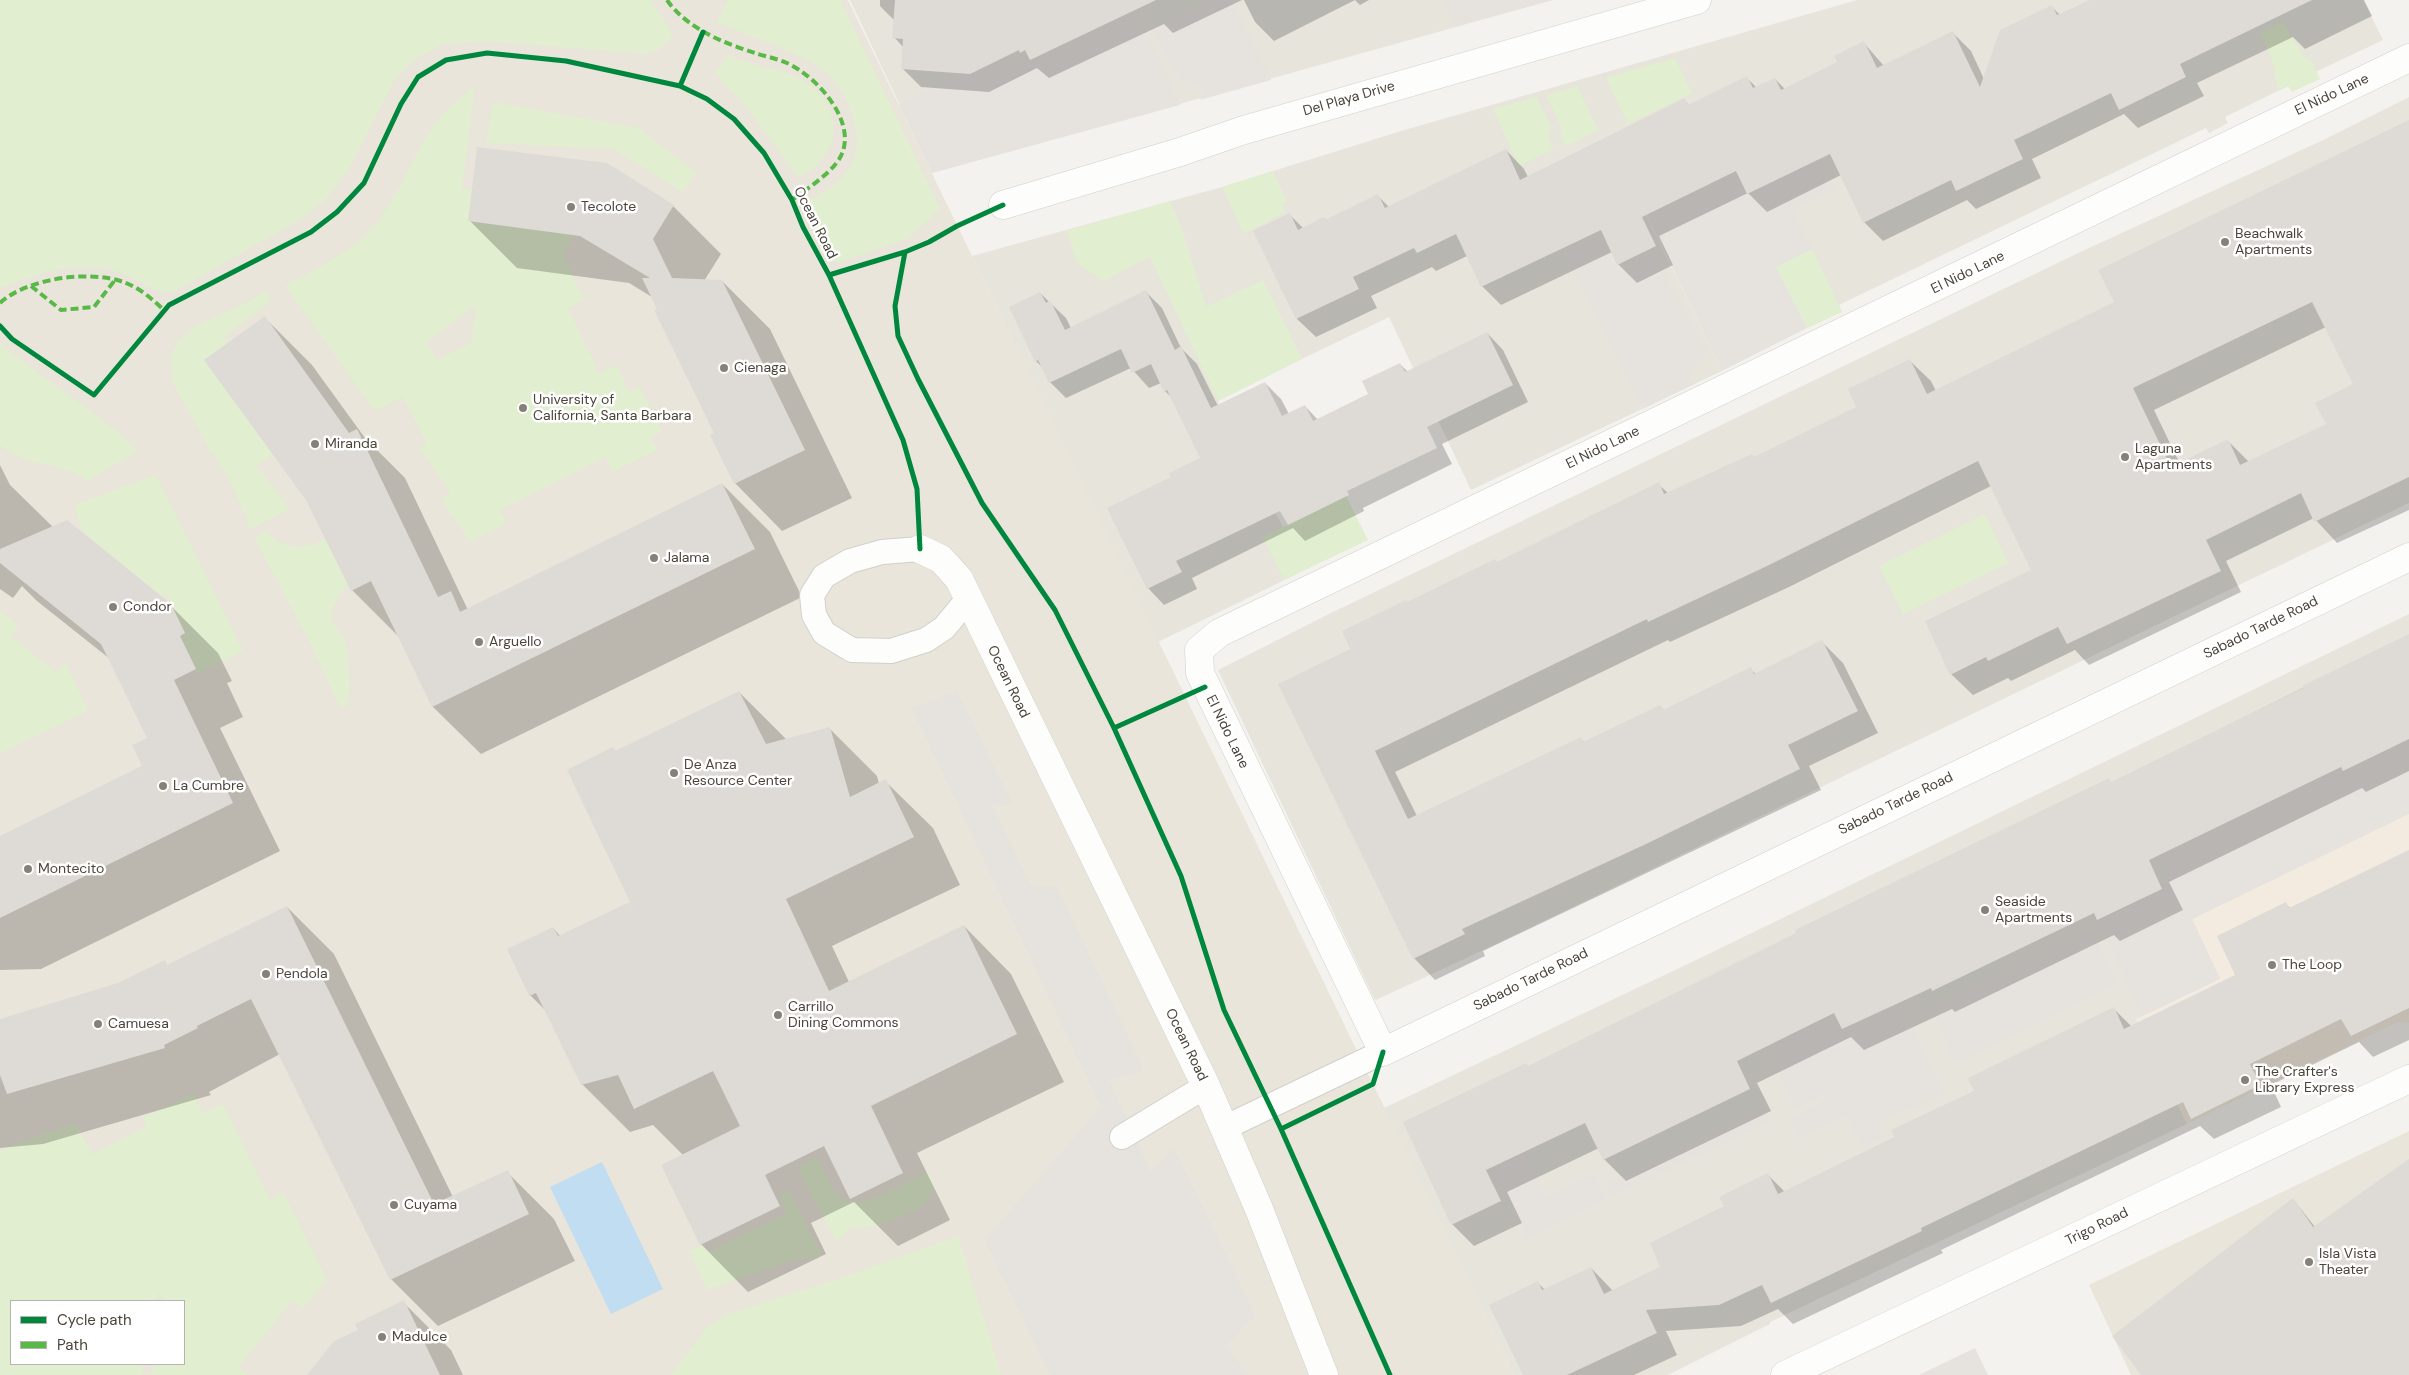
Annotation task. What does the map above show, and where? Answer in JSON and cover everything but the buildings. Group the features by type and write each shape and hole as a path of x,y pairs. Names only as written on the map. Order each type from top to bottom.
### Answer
{"street":[{"name":"Del Playa Drive","path":"1003,205 1180,152 1244,130 1697,0"},
{"name":"El Nido Lane","path":"1383,1052 1205,687 1200,673 1199,650 1226,630 2409,58"},
{"name":"Ocean Road","path":"920,549 941,559 959,579 1206,1086 1259,1209 1324,1375"},
{"name":"Sabado Tarde Road","path":"1383,1052 2409,556"},
{"name":"Trigo Road","path":"1785,1375 2409,1079"}],"lane":[{"path":"920,549 882,552 850,561 824,576 812,595 814,616 824,633 852,650 891,651 926,640 944,628 968,600"},
{"path":"1224,1128 1383,1052"},
{"path":"1122,1137 1206,1086"}],"shaded area":[{"name":"University of California, Santa Barbara","path":"0,0 848,0 1514,1375 0,1375"},
{"path":"850,0 1553,0 932,173"},
{"path":"1211,0 1232,0 1271,80 1200,100 1205,87 1184,80 1181,81 1151,30"},
{"path":"1442,0 1553,0 1456,26"},
{"path":"1857,0 2363,0 2383,40 2301,79 2292,92 2288,86 2225,117 2228,123 2209,133 2206,128 1839,305 1842,312 1807,328 1776,267 1640,202 1722,371 1471,490 1389,317 1302,359 1218,401 1305,570 1158,642 972,256 1222,187 1401,131"},
{"path":"1136,13 1180,105 932,173 899,105 959,75 993,33 1010,66 1117,15 1121,21"},
{"path":"2409,97 2409,503 1492,946 1376,1000 1374,998 1218,670 1333,612 2074,255 2321,141"},
{"path":"1818,152 1836,189 1793,210 1812,249 1776,267 1807,328 1722,371 1640,201 1724,160 1739,190"},
{"path":"1598,234 1616,270 1653,253 1707,352 1689,373 1694,384 1643,409 1564,251"},
{"path":"2409,614 2409,814 2356,840 2220,979 2137,1019 2187,1124 1770,1322 1770,1324 1668,1375 1514,1375 1384,1108 1694,961"},
{"path":"957,691 1013,805 992,805 1031,886 1057,887 1144,1070 1109,1080 1151,1173 1174,1148 1255,1315 1227,1345 1247,1375 1050,1375 985,1240 1101,1107 912,708"},
{"path":"2409,734 2409,814 2192,919 2220,979 2143,1016 2098,921 2172,884 2157,852"},
{"path":"2409,814 2409,1023 2398,1022 2187,1124 2136,1019 2220,979 2192,919"},
{"path":"2092,930 2118,984 1956,1063 1930,1009"},
{"path":"1900,1001 1945,1093 1877,1124 1884,1138 1863,1149 1846,1116 1799,1140 1789,1119 1850,1085 1795,1109 1767,1049 1828,1019 1835,1032"},
{"path":"1763,1109 1769,1121 1612,1197 1606,1185"},
{"name":"Isla Vista Theater","path":"2409,1131 2409,1324 2304,1375 2131,1375 2089,1285"},
{"path":"1524,1153 1546,1197 1594,1173 1607,1200 1527,1239 1492,1169"},
{"path":"1975,1348 1988,1375 1919,1375"}],"green space":[{"path":"0,0 651,0 666,23 672,38 659,50 646,54 482,41 441,45 415,59 395,79 349,169 327,198 300,220 173,292 159,291 123,273 86,267 57,270 0,288"},
{"path":"728,0 840,0 940,209 909,238 838,263 834,260 806,203 836,183 850,167 857,141 856,126 852,112 837,85 818,66 781,48 717,22"},
{"path":"2283,22 2301,53 2314,64 2320,79 2292,92 2289,86 2278,91 2272,58 2260,33"},
{"path":"728,55 797,77 812,87 824,99 831,113 834,127 832,142 825,155 814,167 798,177 748,109 715,74"},
{"path":"1675,58 1692,93 1628,124 1606,78"},
{"path":"475,86 462,189 472,190 574,235 563,255 584,300 568,308 599,373 617,365 629,391 640,387 662,432 651,437 657,450 613,472 605,457 500,510 506,524 470,542 441,500 451,493 419,448 427,444 403,397 375,411 285,286 340,255 365,236 385,212 434,125 448,109","holes":["476,305 471,343 437,360 427,342"]},
{"path":"1577,86 1598,130 1567,146 1560,138 1562,129 1546,95"},
{"path":"1537,97 1551,127 1548,137 1554,149 1519,166 1493,109"},
{"path":"493,102 639,128 697,173 683,192 613,149 486,143"},
{"path":"1273,171 1287,201 1282,204 1285,212 1244,234 1222,187"},
{"path":"1170,201 1183,232 1206,307 1263,280 1302,359 1218,401 1150,257 1103,281 1077,263 1067,231"},
{"path":"1812,249 1842,312 1807,328 1776,267"},
{"path":"265,291 271,301 224,337 228,343 205,361 273,454 257,466 290,509 248,530 247,519 229,479 207,445 172,382 171,356 178,341 192,328 251,300"},
{"path":"0,343 105,422 138,451 87,481 65,469 20,458 2,447 0,445"},
{"path":"156,475 243,651 196,674 196,669 180,636 185,633 166,594 161,596 82,531 74,505"},
{"path":"1346,496 1368,540 1284,580 1263,537"},
{"path":"1985,514 2008,563 1903,614 1879,566"},
{"path":"267,531 273,538 294,547 317,543 325,539 348,585 337,598 332,615 335,626 343,636 346,644 350,684 345,707 339,706 310,642 254,538"},
{"path":"0,610 19,626 11,636 56,672 65,662 88,711 0,753"},
{"path":"193,1093 203,1113 223,1104 270,1200 284,1193 327,1280 303,1309 292,1301 239,1367 248,1375 151,1375 154,1365 185,1365 185,1300 163,1300 159,1292 157,1300 10,1300 10,1365 144,1365 142,1373 149,1375 0,1375 0,1150 75,1123 92,1154 147,1127 143,1118"},
{"path":"816,1157 836,1194 850,1203 869,1201 928,1172 934,1188 922,1208 877,1226 851,1228 836,1242 798,1168"},
{"path":"789,1191 822,1256 792,1260 707,1290 689,1251 702,1245 708,1252 787,1213 779,1196"},
{"path":"958,1236 1001,1375 671,1375 708,1326 729,1314 847,1276"}],"water":[{"path":"602,1162 663,1289 611,1314 550,1187"}],"marked path":[{"path":"667,0 685,19 708,34 733,45 784,62 799,70 811,79 833,104 841,118 845,133 844,147 838,161 828,172 792,200"},
{"path":"0,303 26,287 43,282 60,278 96,277 112,279 131,285 164,310"},
{"path":"31,286 61,310 94,307 115,280"}],"cycle path":[{"path":"703,32 680,86 707,99 734,119 764,153 792,200 803,227 829,275 903,440 917,489 920,549"},
{"path":"0,326 12,339 94,395 169,305 311,232 337,212 364,183 401,104 418,77 446,60 487,53 566,61 680,86"},
{"path":"829,275 905,252 1003,205"},
{"path":"905,252 895,306 898,336 982,503 1055,610 1114,728 1181,876 1224,1010 1281,1129 1390,1375"},
{"path":"1114,728 1205,687"},
{"path":"1281,1129 1373,1084 1383,1052"}],"place":[{"name":"Tecolote","path":"571,207"},
{"name":"Beachwalk Apartments","path":"2225,242"},
{"name":"Cienaga","path":"724,368"},
{"name":"University of California, Santa Barbara","path":"523,408"},
{"name":"Miranda","path":"315,444"},
{"name":"Laguna Apartments","path":"2125,457"},
{"name":"Jalama","path":"654,558"},
{"name":"Condor","path":"113,607"},
{"name":"Arguello","path":"479,642"},
{"name":"De Anza Resource Center","path":"674,773"},
{"name":"La Cumbre","path":"163,786"},
{"name":"Montecito","path":"28,869"},
{"name":"Seaside Apartments","path":"1985,910"},
{"name":"The Loop","path":"2272,965"},
{"name":"Pendola","path":"266,974"},
{"name":"Carrillo Dining Commons","path":"778,1015"},
{"name":"Camuesa","path":"98,1024"},
{"name":"The Crafter's Library Express","path":"2245,1080"},
{"name":"Cuyama","path":"394,1205"},
{"name":"Isla Vista Theater","path":"2309,1262"},
{"name":"Madulce","path":"382,1337"}]}
